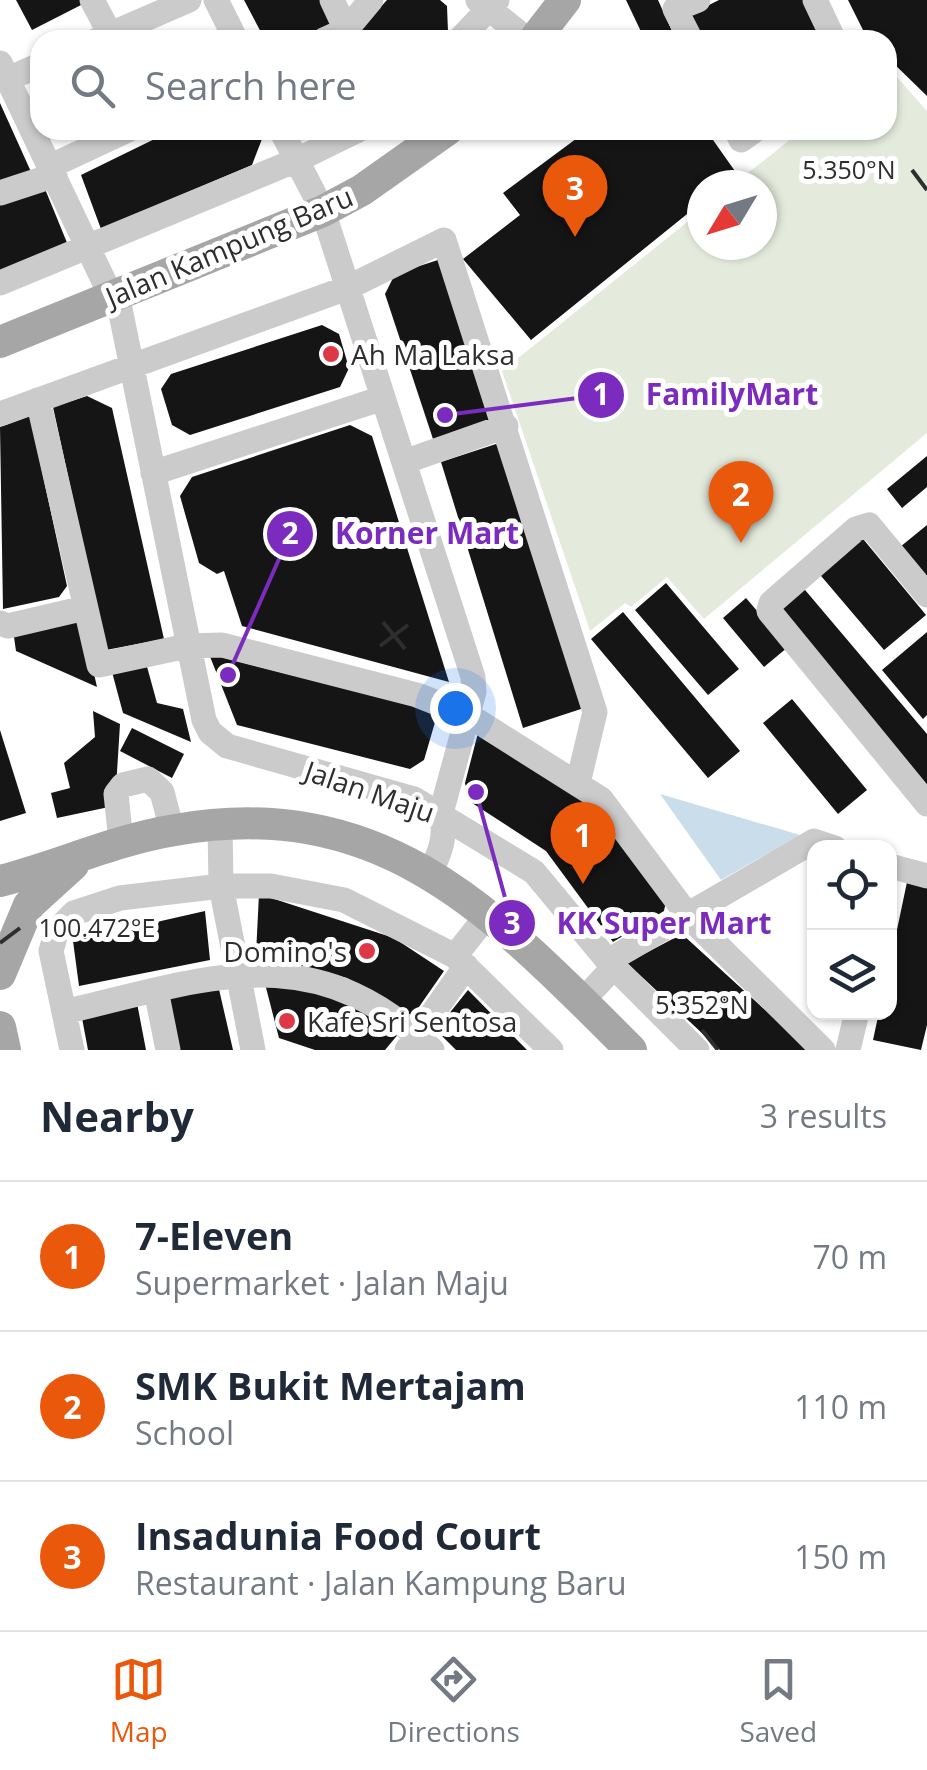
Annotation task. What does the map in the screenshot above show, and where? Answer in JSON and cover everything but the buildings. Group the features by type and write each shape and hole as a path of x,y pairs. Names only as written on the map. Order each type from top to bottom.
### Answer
{"main road":[{"path":"540,30 565,0"},
{"name":"Jalan Kampung Baru","path":"0,342 322,212 362,190 433,140"},
{"name":"Jalan Maju","path":"0,881 110,845 172,830 220,823 292,822 330,831 430,874 489,912 631,1050"},
{"path":"0,860 110,845"},
{"path":"0,974 29,906 54,879 110,845"},
{"path":"0,1027 5,1050"}],"street":[{"path":"92,0 102,30"},
{"path":"120,30 189,0"},
{"path":"216,0 231,30"},
{"path":"332,0 335,30"},
{"path":"340,30 371,0"},
{"path":"685,30 675,9 698,0"},
{"path":"815,0 829,30"},
{"path":"468,30 488,3 519,30"},
{"path":"30,67 4,71 30,124"},
{"path":"38,140 114,295 187,646"},
{"path":"0,193 109,140"},
{"path":"287,140 322,212 473,677 468,715 441,813 446,831 430,874"},
{"name":"Jalan Kampung Baru","path":"0,283 338,140"},
{"path":"0,414 347,288 444,240 595,712 578,783"},
{"path":"153,472 383,398"},
{"path":"38,400 98,666 187,646 222,645 417,694 468,715 601,799 689,917 822,1050"},
{"path":"404,462 506,426"},
{"path":"927,595 869,524 856,529 771,603 769,611 927,804"},
{"path":"0,623 8,626 86,608"},
{"name":"Jalan Maju","path":"187,646 204,720 210,732 227,746 414,799 534,872 611,964 697,1050"},
{"path":"110,845 116,794 124,785 148,779 157,784 172,830"},
{"path":"220,823 221,886 253,1050"},
{"path":"582,1000 611,964 807,844"},
{"path":"897,872 927,876"},
{"path":"72,1050 51,951 57,930 74,912 120,898 221,886 271,886 344,900 461,961 551,1050"},
{"path":"64,1012 238,972 282,972 366,1000 419,1045 489,912"},
{"path":"156,990 168,1050"},
{"path":"853,1049 856,1020"}],"green space":[{"path":"897,77 927,111 927,433 704,619 667,577 631,607 625,603 590,631 502,371 687,222 687,260 777,260 777,170 752,170 789,140 897,140"}],"water":[{"path":"660,794 800,835 721,880"}],"place":[{"name":"Insadunia Food Court","path":"575,237"},
{"name":"Ah Ma Laksa","path":"331,354"},
{"name":"FamilyMart","path":"445,415"},
{"name":"SMK Bukit Mertajam","path":"741,543"},
{"name":"Korner Mart","path":"228,675"},
{"name":"KK Super Mart","path":"476,792"},
{"name":"7-Eleven","path":"583,884"},
{"name":"Domino's","path":"367,951"},
{"name":"Kafe Sri Sentosa","path":"287,1021"}]}
